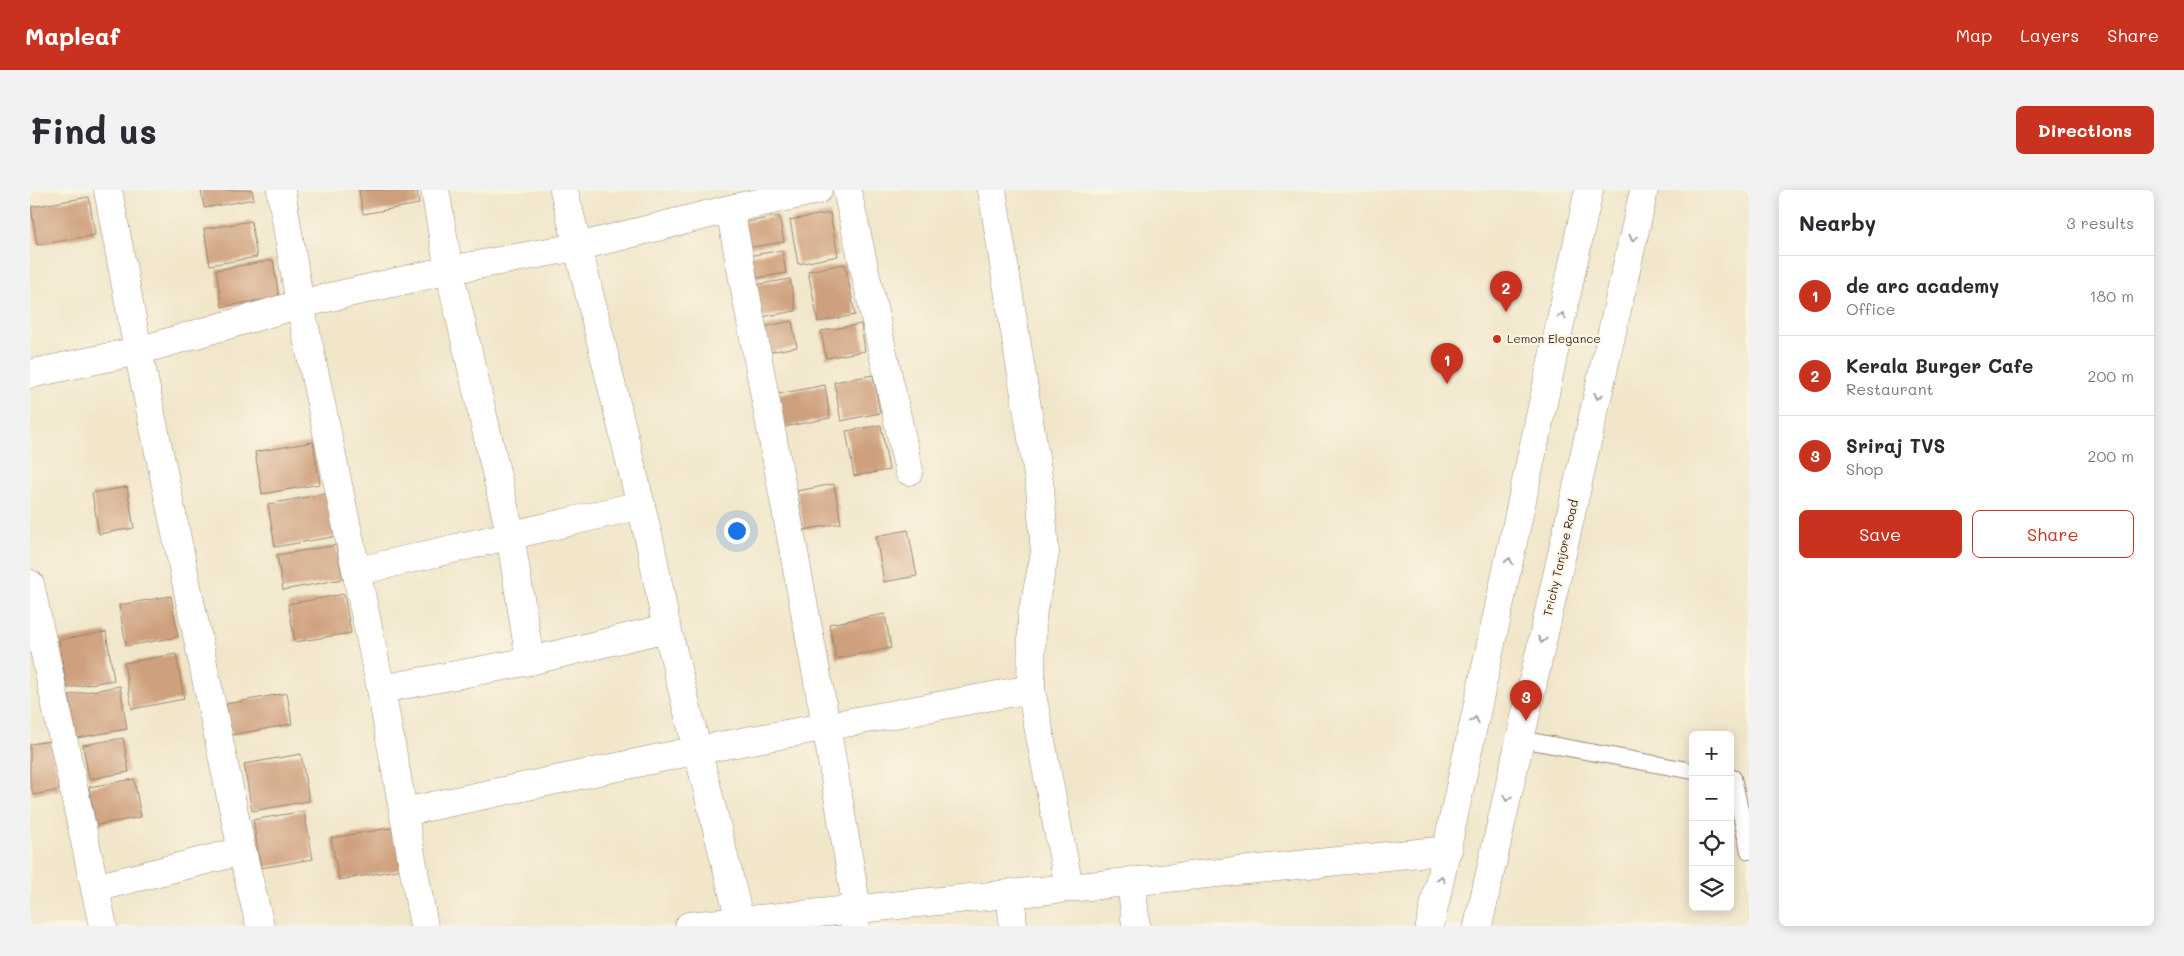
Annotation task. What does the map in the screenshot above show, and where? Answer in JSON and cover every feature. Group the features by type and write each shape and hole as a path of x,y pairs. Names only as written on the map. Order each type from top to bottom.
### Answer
{"main road":[{"path":"108,190 138,351 242,851 260,926"},
{"path":"281,190 300,304 358,570 424,926"},
{"path":"434,190 449,270 510,535 530,662"},
{"path":"564,190 641,505 667,628 740,921"},
{"path":"30,374 138,351 300,304 449,270 578,247 730,209 818,190"},
{"path":"847,190 909,471"},
{"path":"992,190 1040,488 1045,553 1032,615 1031,689 1069,888"},
{"path":"1430,926 1448,850 1589,190"},
{"name":"Trichy Tanjore Road","path":"1478,926 1644,190"},
{"path":"730,209 826,725 856,917"},
{"path":"358,570 641,505"},
{"path":"30,584 103,926"},
{"path":"381,689 530,662 667,628"},
{"path":"404,812 698,750 826,725 1031,689"},
{"path":"689,926 740,921 856,917 1011,893 1448,850"},
{"path":"94,888 242,851"},
{"path":"1131,881 1136,926"},
{"path":"1011,893 1013,926"}],"lane":[{"path":"1520,739 1689,770"},
{"path":"1734,783 1749,851"}],"building":[{"path":"201,190 252,190 254,199 204,208"},
{"path":"359,190 417,190 419,204 363,214"},
{"path":"89,197 95,235 37,245 31,207"},
{"path":"830,213 838,256 798,264 790,220"},
{"path":"779,216 784,242 740,249 736,224"},
{"path":"251,221 257,257 210,265 204,229"},
{"path":"782,250 786,273 746,280 742,257"},
{"path":"273,260 279,297 222,307 216,270"},
{"path":"845,264 855,315 818,322 808,271"},
{"path":"790,279 796,311 755,318 749,286"},
{"path":"792,321 797,347 763,353 759,328"},
{"path":"861,324 865,351 826,358 821,331"},
{"path":"873,375 880,413 841,421 834,382"},
{"path":"825,385 830,418 779,428 773,395"},
{"path":"881,425 889,470 854,476 846,431"},
{"path":"313,442 320,484 262,494 255,452"},
{"path":"834,484 841,523 804,530 797,491"},
{"path":"127,487 134,528 99,534 92,493"},
{"path":"330,493 338,536 275,547 268,504"},
{"path":"908,530 917,576 884,582 876,536"},
{"path":"336,545 343,579 283,590 277,555"},
{"path":"344,594 351,633 295,642 288,604"},
{"path":"171,596 178,637 126,646 119,605"},
{"path":"885,614 891,648 836,659 829,624"},
{"path":"106,632 114,680 67,688 59,640"},
{"path":"176,654 184,699 132,709 124,663"},
{"path":"120,686 127,729 77,738 69,695"},
{"path":"287,693 292,724 232,735 226,704"},
{"path":"123,738 129,772 89,779 83,745"},
{"path":"51,741 59,790 33,795 30,780 30,744"},
{"path":"301,754 309,801 252,811 244,764"},
{"path":"134,779 141,817 96,825 89,787"},
{"path":"304,811 313,859 261,868 253,820"},
{"path":"396,827 403,869 339,880 331,838"}],"place":[{"name":"Kerala Burger Cafe","path":"1506,312"},
{"name":"Lemon Elegance","path":"1497,339"},
{"name":"de arc academy","path":"1447,384"},
{"name":"Sriraj TVS","path":"1526,721"}]}
